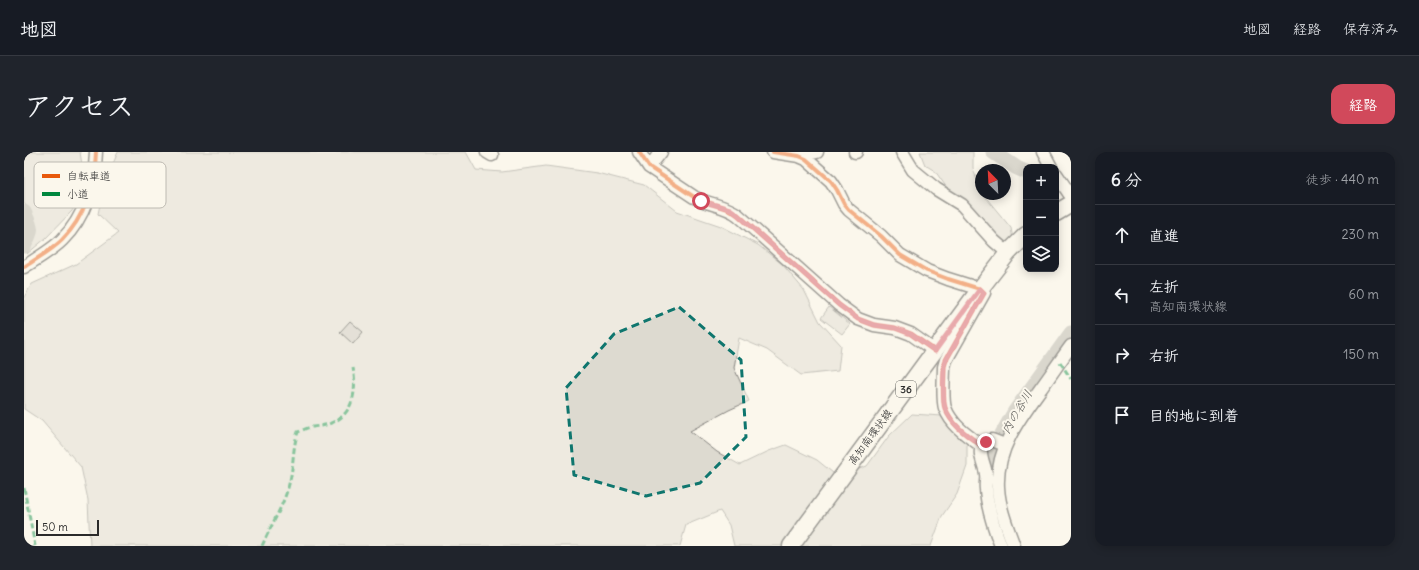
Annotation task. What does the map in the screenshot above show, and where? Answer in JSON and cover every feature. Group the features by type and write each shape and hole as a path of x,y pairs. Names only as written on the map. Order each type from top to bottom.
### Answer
{"main road":[{"path":"1059,211 1071,204"},
{"name":"高知南環状線","path":"790,546 980,289 1008,253 1025,236"}],"street":[{"path":"95,162 96,152"},
{"path":"639,152 649,167 694,198 730,209 738,215 839,305 858,319 874,325 895,328 911,334 935,351"},
{"path":"649,167 661,152"},
{"path":"773,152 799,156 806,159 831,181 849,210 881,236 900,255 927,271 980,289 984,293 946,360 944,366 945,406 949,415 960,430 995,443"},
{"path":"799,156 817,152"},
{"path":"902,152 913,170 936,189 962,205 994,241 1008,253"},
{"path":"1043,152 1049,164"},
{"path":"1059,178 1071,196"},
{"path":"28,265 62,240 79,219 84,208"},
{"path":"1001,546 995,530 988,502 986,474 981,452 995,443 1014,427 1071,346"},
{"path":"995,443 1000,465 998,487 1002,509 1014,546"}],"highlighted area":[{"path":"679,307 741,360 746,437 700,483 646,496 574,475 566,388 614,334"}],"shaded area":[{"path":"24,152 80,152 82,162 34,162 34,208 73,208 46,238 27,254 37,229 24,203"},
{"path":"118,152 466,152 476,170 502,172 546,166 597,173 644,185 677,211 721,226 758,245 782,264 804,290 820,322 841,345 838,371 801,375 767,350 739,338 734,368 749,401 690,431 717,452 740,465 769,451 786,445 817,460 838,477 867,466 889,436 912,414 942,416 957,427 967,437 967,466 957,494 942,516 931,546 734,546 729,525 720,511 686,525 680,546 90,546 88,500 81,467 42,421 24,409 24,297 32,284 76,264 118,233 98,214 99,208 166,208 166,162 114,162"},
{"path":"920,152 973,152 975,200 988,200 1011,228 1013,239 1002,243 989,233 979,215 963,204 947,188 935,171 925,165"},
{"path":"829,307 850,324 842,334 821,318"}],"building":[{"path":"350,321 363,332 353,344 340,332"}],"waterway":[{"name":"内の谷川","path":"993,152 1023,171"},
{"path":"24,212 30,226 29,236 24,246"},
{"name":"内の谷川","path":"991,491 992,458 1002,434 1015,411 1071,333"}],"marked path":[{"path":"1060,362 1071,379"},
{"path":"262,546 287,492 291,478 298,432 329,424 345,414 354,393 353,368"},
{"path":"24,488 35,546"}],"cycle path":[{"path":"95,162 96,152"},
{"path":"639,152 649,167 694,197 728,209 738,215 839,305 858,319 874,325 895,328 911,334 935,351"},
{"path":"773,152 799,156 806,159 831,181 849,210 881,236 900,255 927,271 980,289 984,293 946,360 944,367 943,388 945,408 952,420 961,430 982,446"},
{"path":"24,267 58,244 70,231 84,208"}],"route":[{"path":"701,201 730,209 738,215 839,305 858,319 874,325 895,328 911,334 935,351 980,289 984,293 944,366 945,406 949,415 960,430 982,446 986,442"}]}
